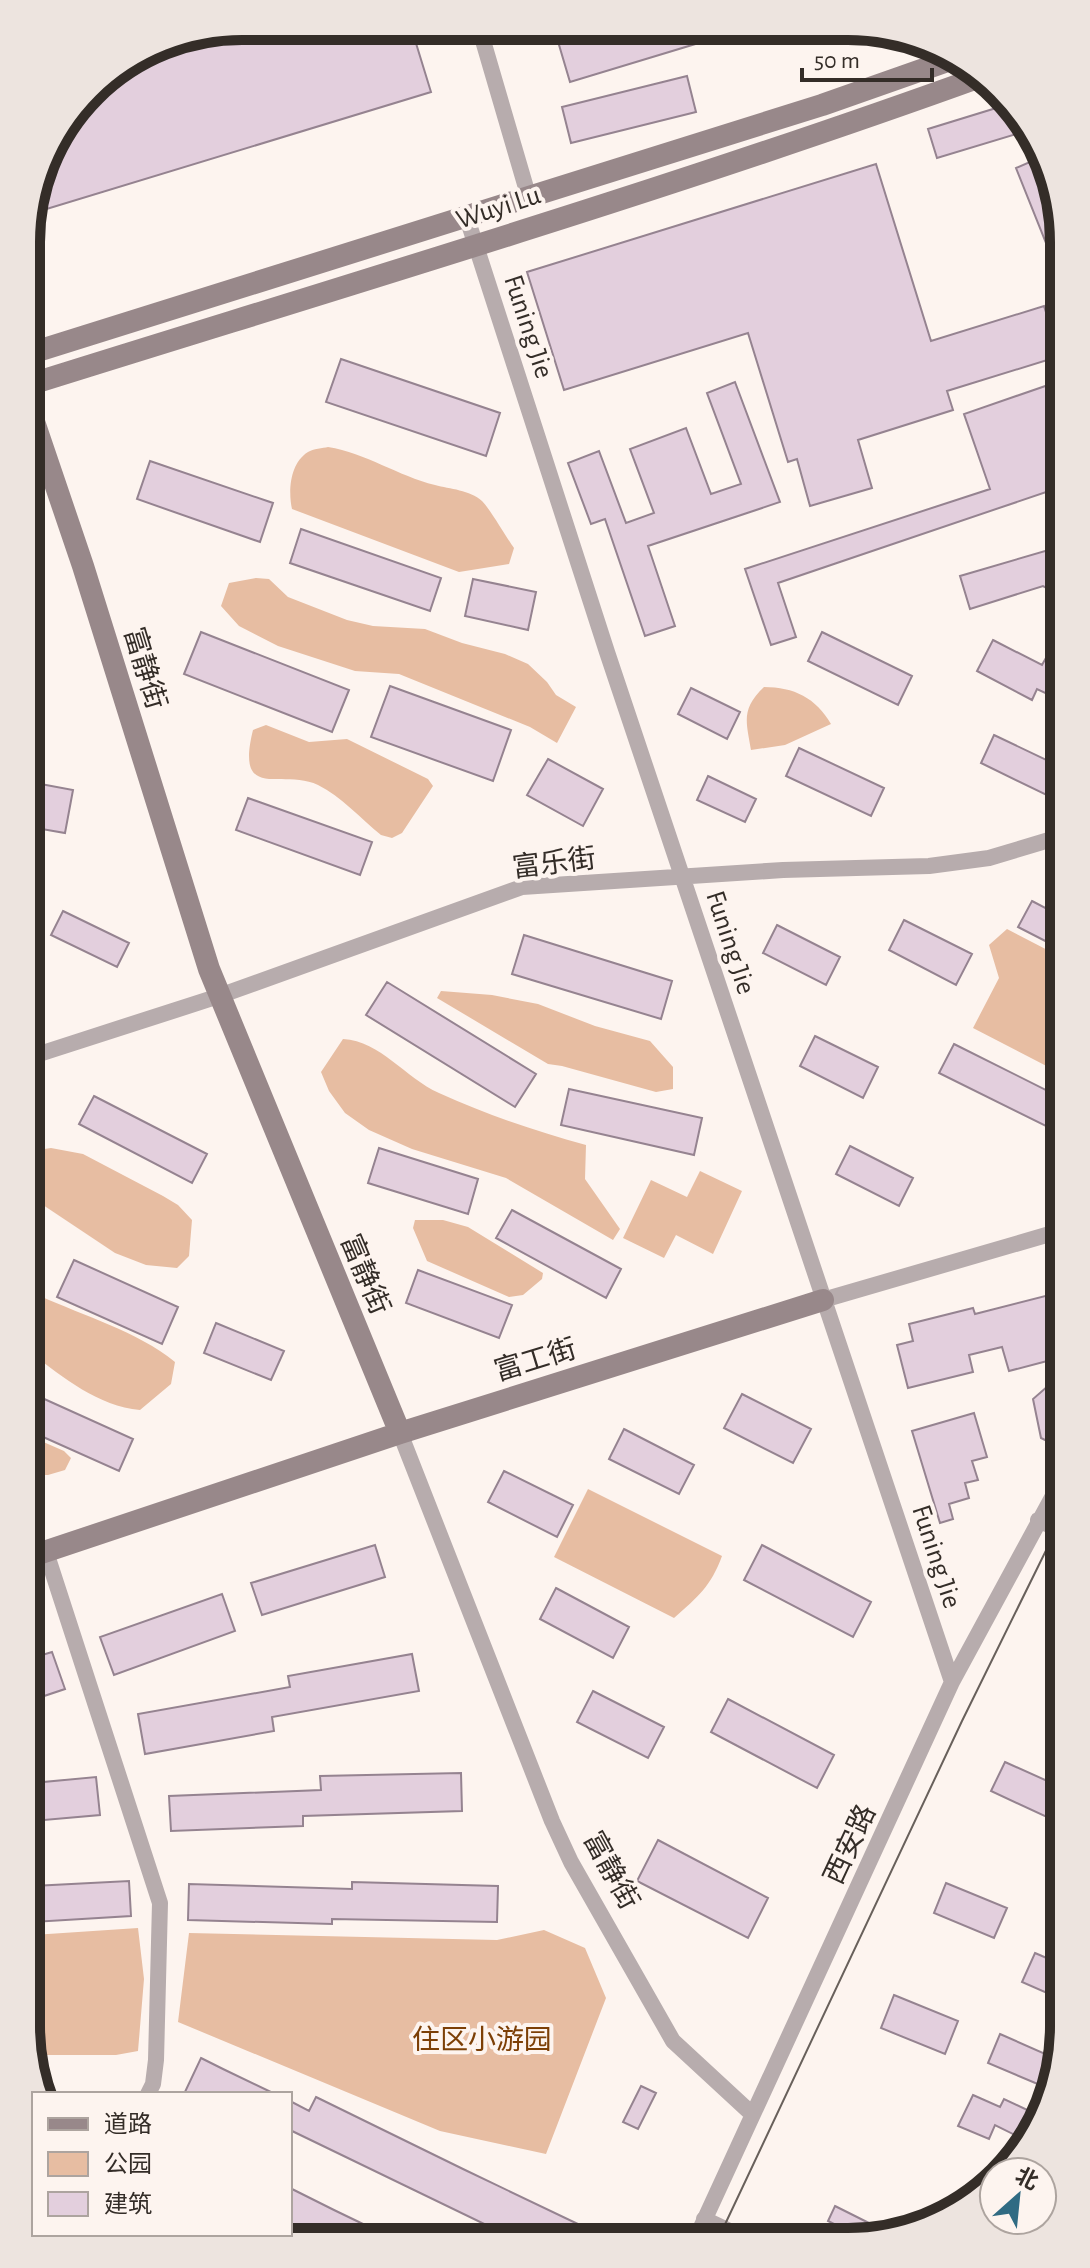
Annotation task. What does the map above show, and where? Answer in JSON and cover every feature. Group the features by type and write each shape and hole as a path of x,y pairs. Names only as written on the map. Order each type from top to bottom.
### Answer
{"main road":[{"name":"Wuyi Lu","path":"40,350 822,105 941,63"},
{"name":"Wuyi Lu","path":"40,381 476,245 862,120 969,81"},
{"name":"富静街","path":"40,439 219,996 400,1433"},
{"name":"富工街","path":"40,1554 400,1433 823,1300"}],"street":[{"path":"483,40 529,198"},
{"name":"Funing Jie","path":"466,215 607,652 952,1682"},
{"name":"富乐街","path":"40,1054 219,996 522,887 783,870 929,866 989,858 1050,840"},
{"name":"富工街","path":"823,1300 1050,1234"},
{"name":"富静街","path":"400,1433 546,1806 571,1862 673,2041 752,2114"},
{"name":"西安路","path":"700,2228 952,1682 1050,1500"},
{"path":"1038,1520 1050,1526"},
{"path":"40,1557 160,1903 156,2060 149,2092"},
{"path":"704,2219 723,2228"}],"green space":[{"path":"328,447 356,454 421,481 477,497 514,548 509,564 459,572 292,509 290,494 297,463 308,452"},
{"path":"269,579 288,597 347,620 373,626 425,629 505,654 528,664 556,695 576,707 557,743 530,727 399,674 355,671 278,646 239,626 221,606 229,583"},
{"path":"764,687 785,689 803,696 818,707 831,724 785,745 751,750 748,709"},
{"path":"266,725 309,742 347,739 428,779 433,786 402,833 392,838 381,835 343,801 318,785 256,775 250,767 249,753 253,730"},
{"path":"1007,929 1050,951 1050,1068 973,1028 999,978 989,945"},
{"path":"441,991 492,995 538,1004 595,1026 650,1041 673,1067 673,1089 656,1092 548,1064 437,998"},
{"path":"343,1039 369,1046 427,1086 457,1101 586,1145 585,1179 620,1229 613,1240 506,1178 412,1149 369,1130 345,1113 329,1091 321,1072"},
{"path":"51,1148 83,1154 178,1205 192,1220 189,1256 177,1268 146,1265 115,1253 40,1203 40,1150"},
{"path":"700,1171 742,1191 713,1254 676,1235 664,1258 623,1238 651,1180 687,1197"},
{"path":"415,1220 443,1220 468,1227 543,1273 542,1279 523,1295 509,1297 427,1261 413,1228"},
{"path":"40,1296 144,1341 175,1362 171,1384 140,1410 110,1403 69,1381 40,1360"},
{"path":"40,1440 64,1451 71,1458 65,1470 40,1475"},
{"path":"588,1489 722,1556 703,1590 674,1618 554,1557"},
{"path":"138,1928 144,1979 138,2051 116,2055 42,2055 40,1935"},
{"name":"住区小游园","path":"544,1930 585,1948 606,1998 546,2154 440,2131 178,2022 189,1933 497,1940"}],"building":[{"path":"229,40 415,40 431,92 43,210 55,165 67,141 99,99 130,74 165,55 190,47"},
{"path":"558,40 709,40 570,82"},
{"path":"687,76 696,112 571,143 562,107"},
{"path":"998,107 1018,134 937,158 928,129"},
{"path":"1032,161 1039,177 1048,216 1050,253 1016,168"},
{"path":"876,164 931,341 1044,306 1050,325 1050,359 947,391 953,410 858,440 872,488 810,506 797,459 788,462 748,333 564,390 527,272"},
{"path":"341,359 500,413 486,456 326,402"},
{"path":"735,382 780,502 648,546 675,626 645,636 605,519 591,524 568,463 599,451 626,523 654,513 630,449 686,428 711,494 741,484 707,393"},
{"path":"1050,384 1050,491 778,583 796,637 771,645 745,569 990,489 964,414"},
{"path":"150,461 273,503 260,542 137,499"},
{"path":"301,529 441,578 430,611 290,563"},
{"path":"1045,551 1050,553 1050,590 1043,586 970,609 960,576"},
{"path":"473,579 536,592 528,630 465,616"},
{"path":"201,632 349,690 332,732 184,674"},
{"path":"822,632 912,676 898,705 808,661"},
{"path":"993,640 1042,665 1047,656 1050,657 1050,695 1037,689 1032,700 977,671"},
{"path":"390,686 511,730 493,781 371,737"},
{"path":"691,688 740,712 727,739 678,714"},
{"path":"994,735 1050,762 1050,797 981,763"},
{"path":"799,748 884,788 871,816 786,776"},
{"path":"548,759 603,789 583,826 527,795"},
{"path":"708,776 756,799 745,822 697,800"},
{"path":"40,784 73,790 65,833 40,829"},
{"path":"248,798 372,842 360,875 236,830"},
{"path":"1032,901 1050,910 1050,943 1018,927"},
{"path":"63,911 129,943 117,967 51,935"},
{"path":"904,920 972,954 956,985 889,950"},
{"path":"777,925 840,957 826,985 763,953"},
{"path":"524,935 672,981 661,1019 512,974"},
{"path":"387,982 536,1074 515,1107 366,1015"},
{"path":"815,1036 878,1067 863,1098 800,1066"},
{"path":"954,1044 1050,1092 1050,1128 939,1073"},
{"path":"569,1089 702,1118 694,1155 561,1125"},
{"path":"94,1096 207,1154 192,1183 79,1124"},
{"path":"850,1146 913,1178 899,1206 836,1174"},
{"path":"379,1148 478,1179 468,1214 368,1183"},
{"path":"512,1210 621,1269 606,1298 496,1238"},
{"path":"74,1260 178,1307 162,1344 57,1297"},
{"path":"418,1270 512,1305 499,1338 406,1303"},
{"path":"1050,1295 1050,1344 1047,1345 1050,1360 1009,1371 1002,1347 969,1355 973,1372 908,1388 897,1345 913,1341 909,1324 973,1308 975,1314"},
{"path":"216,1323 284,1351 271,1380 204,1353"},
{"path":"1050,1384 1050,1442 1041,1438 1033,1399"},
{"path":"742,1394 811,1429 793,1463 724,1428"},
{"path":"40,1397 133,1439 119,1471 40,1436"},
{"path":"974,1413 987,1457 972,1461 978,1480 965,1483 969,1498 949,1504 953,1519 940,1523 912,1431"},
{"path":"624,1429 694,1465 679,1494 609,1459"},
{"path":"504,1471 573,1505 557,1537 488,1502"},
{"path":"375,1545 385,1577 262,1615 251,1583"},
{"path":"762,1545 871,1602 853,1637 744,1580"},
{"path":"556,1588 629,1627 613,1658 540,1619"},
{"path":"222,1594 235,1631 114,1675 100,1637"},
{"path":"52,1652 65,1689 40,1697 40,1656"},
{"path":"412,1654 419,1691 272,1717 274,1731 145,1754 138,1714 290,1687 288,1676"},
{"path":"593,1691 664,1727 648,1758 577,1722"},
{"path":"728,1699 834,1755 817,1788 711,1732"},
{"path":"1005,1762 1050,1782 1050,1816 1049,1818 991,1791"},
{"path":"461,1773 462,1811 303,1816 303,1826 171,1831 169,1796 321,1790 320,1776"},
{"path":"96,1777 100,1815 40,1820 40,1782"},
{"path":"658,1840 768,1898 748,1938 637,1881"},
{"path":"129,1881 131,1916 40,1922 40,1886"},
{"path":"352,1882 498,1886 497,1922 332,1919 332,1924 188,1920 189,1884 352,1889"},
{"path":"946,1883 1007,1908 994,1938 934,1913"},
{"path":"1035,1953 1050,1959 1050,1994 1022,1982"},
{"path":"894,1995 958,2021 945,2054 881,2028"},
{"path":"1000,2034 1048,2055 1041,2085 988,2063"},
{"path":"201,2058 271,2092 185,2092"},
{"path":"641,2086 656,2093 638,2129 623,2122"},
{"path":"973,2095 1000,2107 1004,2099 1030,2112 1017,2136 995,2125 989,2139 958,2126"},
{"path":"316,2097 586,2228 492,2228 292,2131 292,2102 309,2111"},
{"path":"292,2189 372,2228 292,2228"},
{"path":"835,2206 871,2224 842,2228 828,2221"}],"tram line":[{"path":"723,2228 962,1721 1050,1542"}]}
